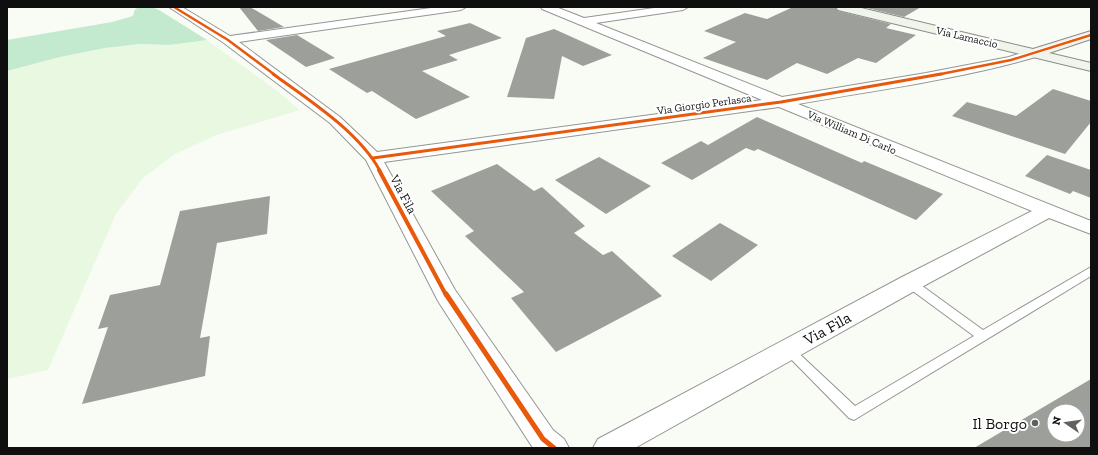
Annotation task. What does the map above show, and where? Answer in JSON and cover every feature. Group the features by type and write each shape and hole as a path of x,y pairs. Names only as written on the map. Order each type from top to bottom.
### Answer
{"street":[{"name":"Via Fila","path":"174,7 228,40 335,120 373,158 446,295 543,439 554,448"},
{"path":"228,40 461,7"},
{"name":"Via William Di Carlo","path":"546,7 1091,228"},
{"path":"582,22 683,7"},
{"name":"Via Lamaccio","path":"842,7 1091,67"},
{"path":"1034,53 1091,35"},
{"name":"Via Giorgio Perlasca","path":"373,158 781,102 926,77 1010,60 1034,53"},
{"name":"Via Fila","path":"608,448 910,283 1048,211"}],"lane":[{"path":"788,350 854,414 1091,271"},
{"path":"910,283 983,336"}],"green space":[{"path":"140,7 152,7 159,10 207,40 169,45 140,44 105,48 60,57 7,71 7,40 112,22 133,16 135,10"},
{"path":"207,40 276,90 300,110 217,135 175,154 143,178 116,214 48,370 7,379 7,71 60,57 105,48 140,44 169,45"}],"building":[{"path":"239,7 250,7 284,27 258,31"},
{"path":"793,7 835,7 838,11 891,24 886,28 916,35 876,63 858,58 827,74 797,63 767,80 703,58 736,42 704,31 745,13 767,19"},
{"path":"863,7 921,7 904,17"},
{"path":"470,23 502,38 449,55 458,60 422,71 470,97 416,119 372,91 367,93 329,69 446,36 437,31"},
{"path":"554,29 612,55 583,66 562,56 554,99 507,97 526,38"},
{"path":"297,35 335,58 306,67 266,40"},
{"path":"1053,89 1091,101 1091,122 1065,154 952,116 967,102 1016,116"},
{"path":"757,117 862,163 864,161 943,194 916,220 758,149 754,151 746,148 692,180 661,163 701,141 708,145"},
{"path":"1047,155 1091,170 1091,198 1073,191 1070,194 1025,176"},
{"path":"599,157 651,186 606,214 555,180"},
{"path":"497,164 534,191 542,187 585,226 574,233 603,255 612,251 662,296 556,352 511,298 524,292 465,236 474,231 431,191"},
{"path":"270,196 267,234 217,243 200,338 210,336 205,376 82,404 108,327 98,329 110,295 160,285 180,211"},
{"path":"720,223 758,245 711,281 672,256"},
{"name":"Il Borgo","path":"1091,379 1091,448 974,448 1046,406 1046,443 1086,443 1086,403 1050,403"}],"cycle path":[{"path":"174,7 228,40 335,120 373,158 446,295 543,439 554,448"},
{"path":"373,158 781,102 926,77 1011,60 1091,35"}],"place":[{"name":"Il Borgo","path":"1035,423"}]}
